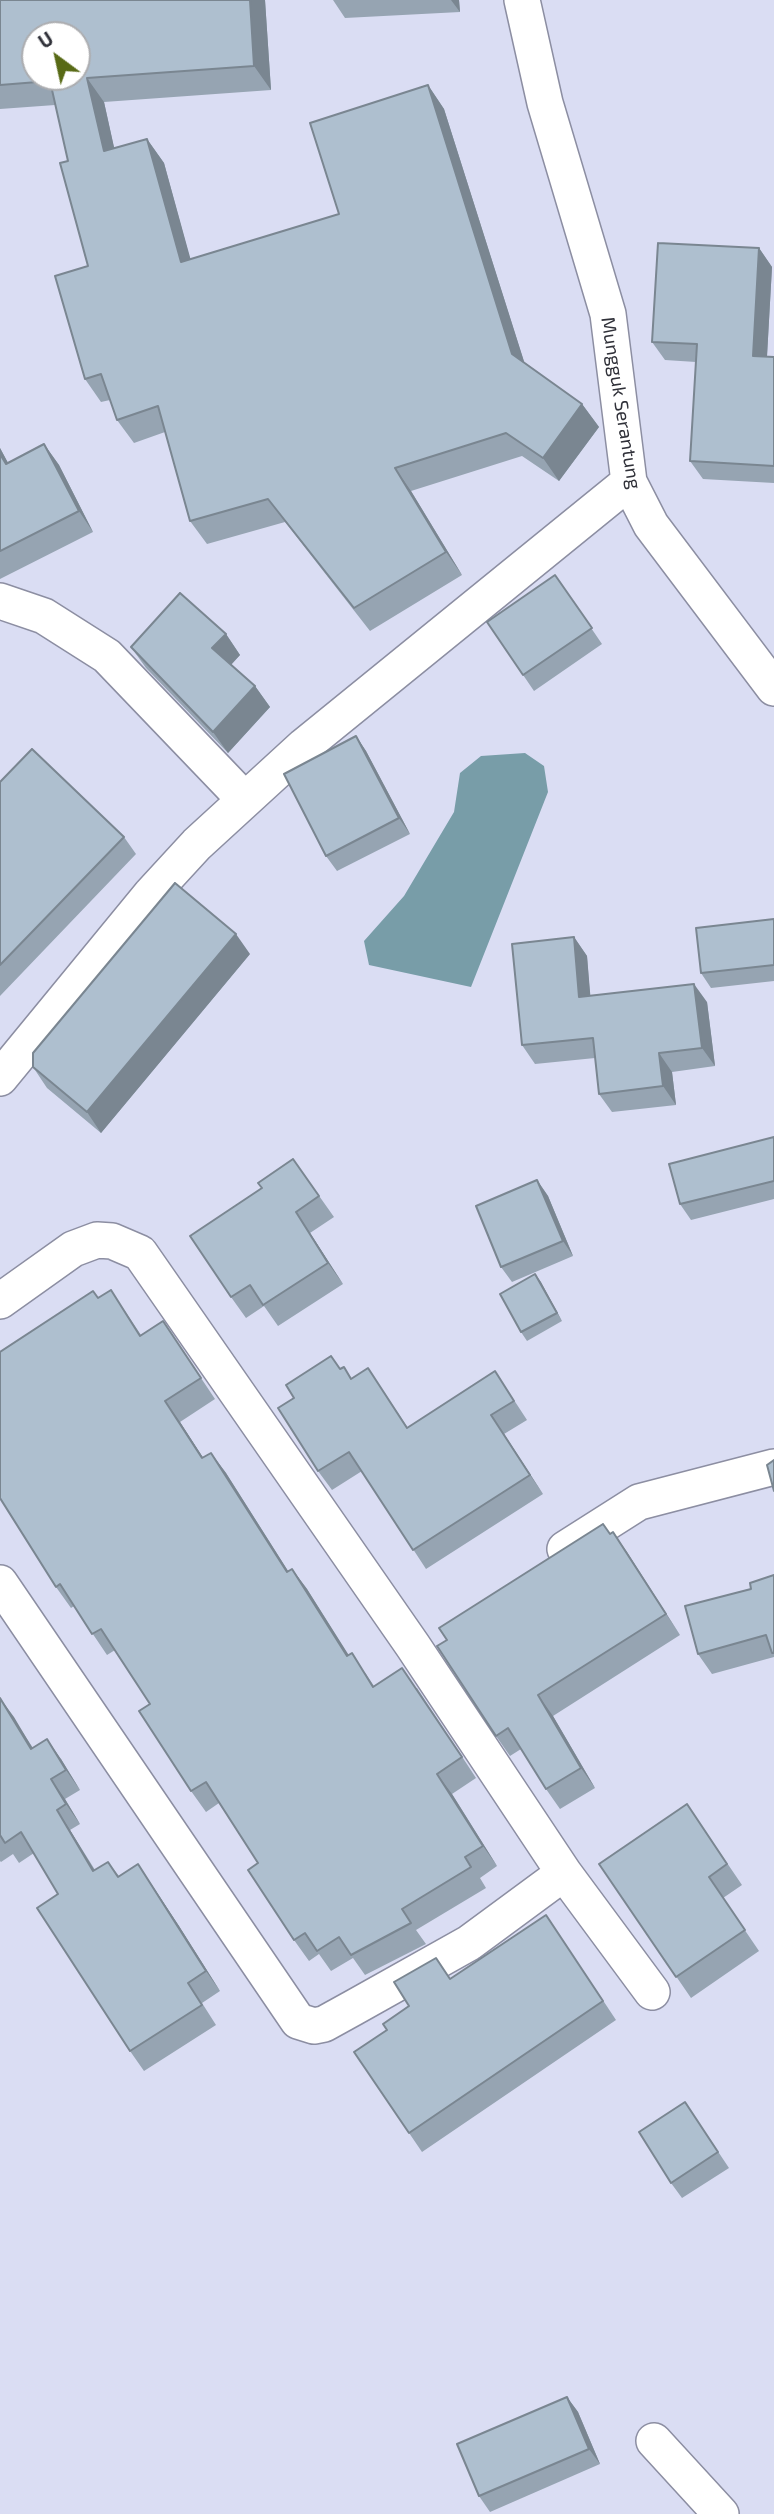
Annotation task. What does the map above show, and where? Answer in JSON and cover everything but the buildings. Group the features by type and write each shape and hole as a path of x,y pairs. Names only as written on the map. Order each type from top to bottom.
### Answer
{"street":[{"name":"Mungguk Serantung","path":"522,0 545,103 608,314 629,482 651,525 774,688"},
{"path":"0,1078 151,894 197,844 304,746 629,482"},
{"path":"0,601 44,616 107,656 245,800"},
{"path":"0,1301 73,1250 97,1240 112,1241 140,1253 424,1639 564,1873 652,1992"},
{"path":"540,1565 639,1502 774,1467"},
{"path":"0,1583 298,2021 314,2026 324,2024 353,2008 469,1943 564,1873"},
{"path":"654,2441 721,2514"}],"shaded area":[{"path":"525,753 544,766 548,792 471,987 369,965 364,941 404,896 454,812 460,773 481,756"}]}
